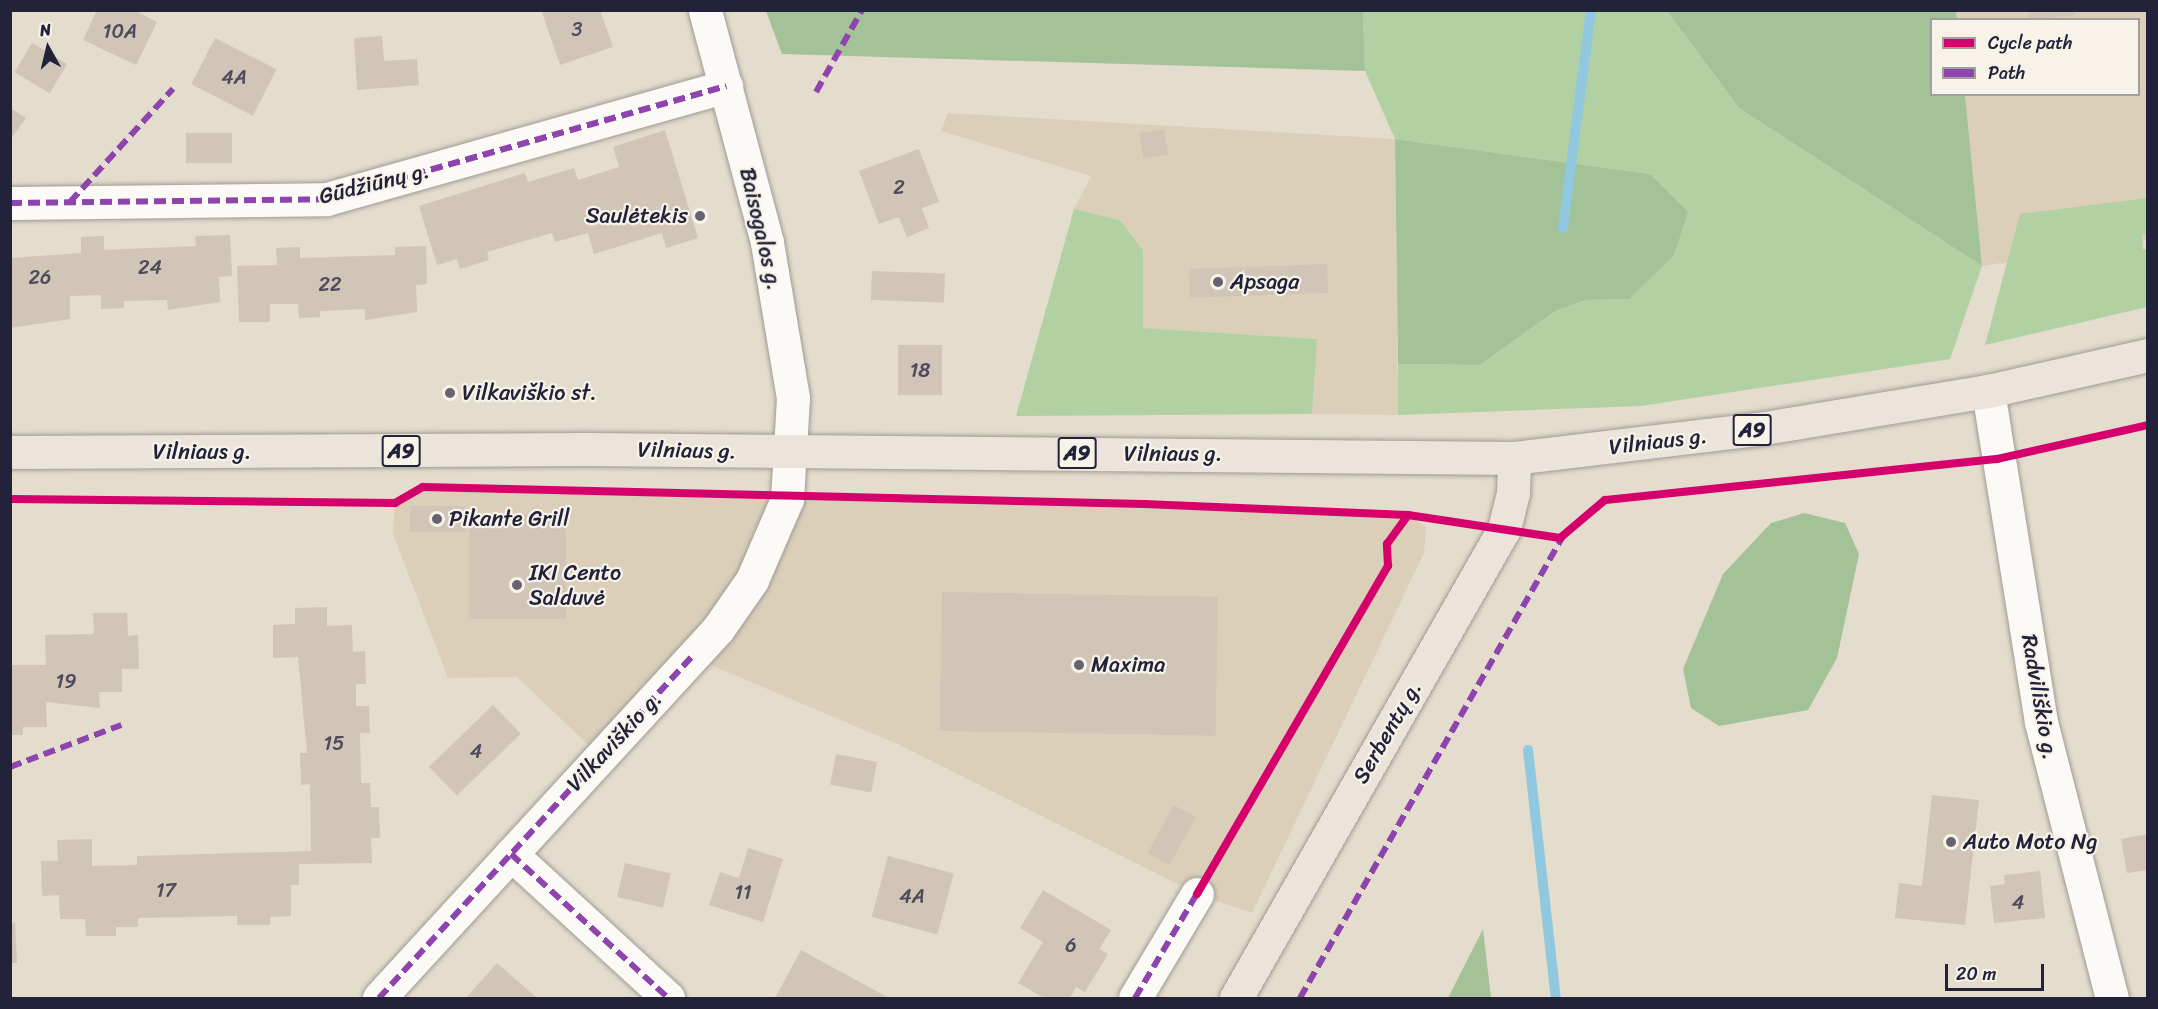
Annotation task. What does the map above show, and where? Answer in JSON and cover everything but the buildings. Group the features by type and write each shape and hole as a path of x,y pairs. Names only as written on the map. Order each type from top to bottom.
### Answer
{"main road":[{"name":"Vilniaus g.","path":"10,452 792,452 1514,458 1758,429 1988,391 2148,355"},
{"name":"Serbentų g.","path":"1236,999 1504,529 1513,493 1514,458"}],"street":[{"name":"Baisogalos g.","path":"705,10 767,242 793,398 792,452"},
{"name":"Gūdžiūnų g.","path":"10,203 327,199 726,86"},
{"name":"Radviliškio g.","path":"1988,391 2041,722 2112,999"},
{"name":"Vilkaviškio g.","path":"380,999 732,609 771,544 787,499 792,452"},
{"path":"511,854 668,999"},
{"path":"1135,999 1197,894"}],"shaded area":[{"path":"1956,11 2147,11 2147,240 1982,266 1965,96 2140,96 2140,18 1957,18"},
{"path":"948,113 1395,139 1398,415 1312,414 1316,339 1143,328 1143,250 1120,220 1074,209 1091,176 941,131"},
{"path":"423,487 1408,515 1426,527 1424,553 1252,913 1197,894 895,743 692,657 601,757 517,677 448,678 393,534 395,503"}],"green space":[{"path":"766,11 1363,11 1365,71 782,54"},
{"path":"1363,11 1667,11 1739,108 1982,266 1950,359 1641,406 1398,415 1398,364 1480,365 1555,311 1586,300 1629,299 1650,174 1395,139 1365,71"},
{"path":"1667,11 1956,11 1957,18 1930,18 1930,96 1965,96 1982,266 1739,108"},
{"path":"1395,139 1650,174 1688,212 1674,255 1629,299 1586,300 1555,311 1480,365 1398,364"},
{"path":"2147,198 2147,234 2142,235 2143,249 2147,249 2147,307 1985,345 2020,214"},
{"path":"1074,209 1120,220 1143,250 1143,328 1317,339 1312,414 1016,416"},
{"path":"1804,513 1845,523 1859,554 1837,658 1808,710 1719,726 1691,708 1683,669 1723,574 1771,523"},
{"path":"1483,929 1491,998 1448,998"}],"waterway":[{"path":"1563,228 1591,10"},
{"path":"1528,750 1556,998"}],"marked path":[{"path":"816,92 862,10"},
{"path":"10,203 327,199 726,86"},
{"path":"70,202 173,89"},
{"path":"1300,998 1563,536"},
{"path":"379,998 692,657"},
{"path":"10,767 121,725"},
{"path":"511,854 668,998"},
{"path":"1135,998 1199,890"}],"cycle path":[{"path":"10,499 395,503 423,487 1144,504 1408,515 1560,538 1605,500 1997,459 2148,425"},
{"path":"1197,894 1388,566 1387,544 1408,515"}],"place":[{"name":"Saulėtekis","path":"700,216"},
{"name":"Apsaga","path":"1218,282"},
{"name":"Vilkaviškio st.","path":"450,393"},
{"name":"Pikante Grill","path":"437,519"},
{"name":"IKI Cento Salduvė","path":"517,585"},
{"name":"Maxima","path":"1079,665"},
{"name":"Auto Moto Ng","path":"1951,842"}]}
